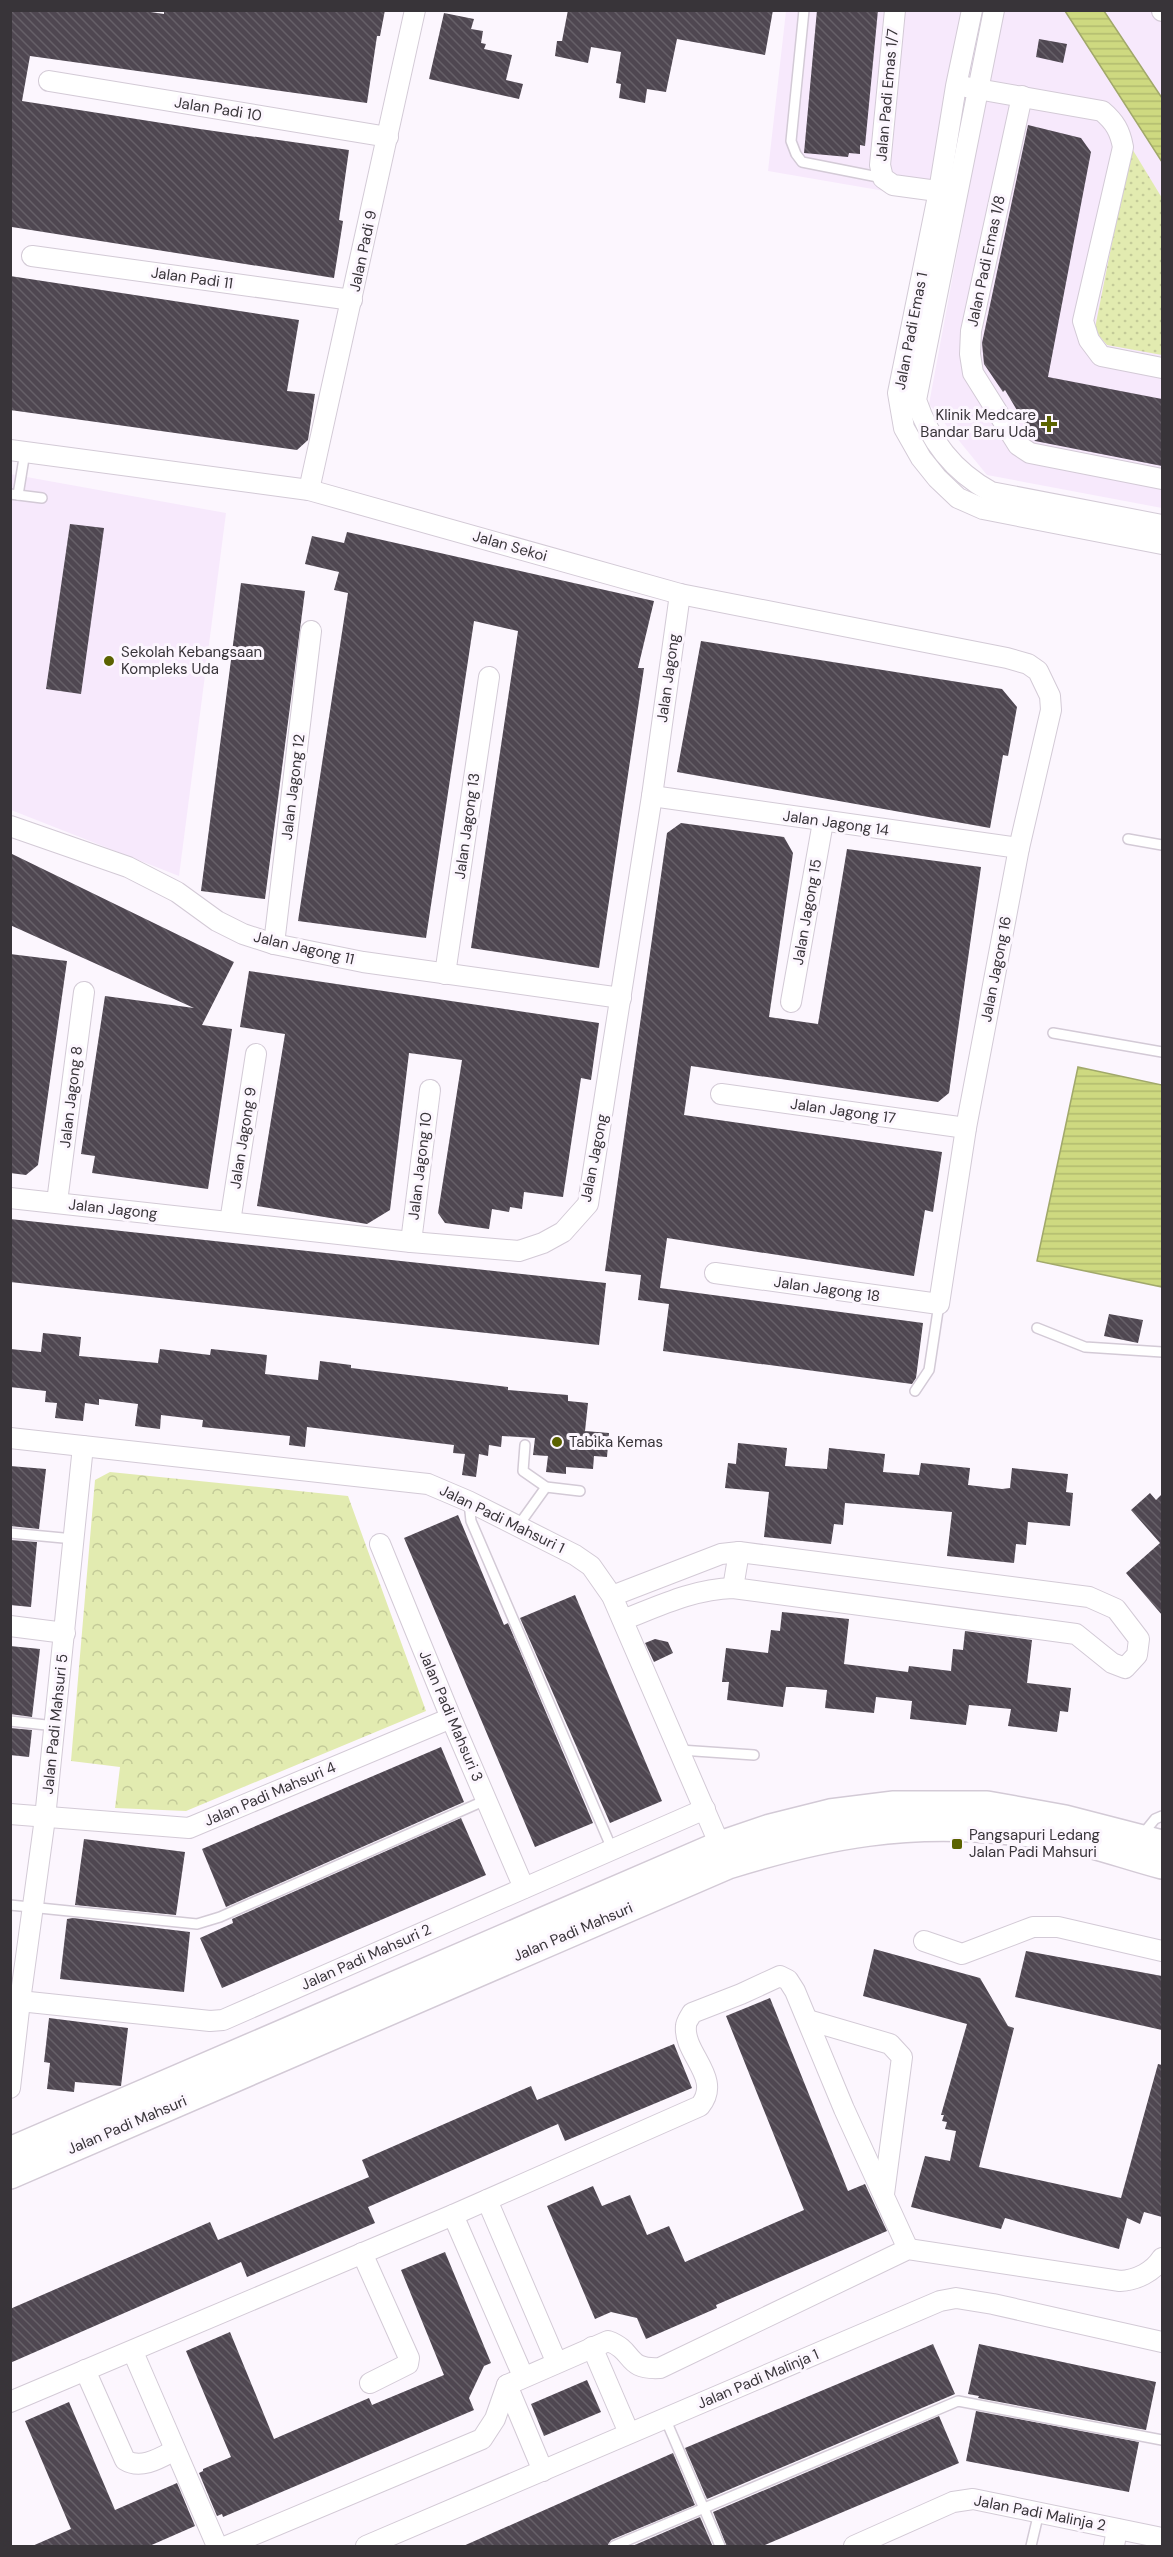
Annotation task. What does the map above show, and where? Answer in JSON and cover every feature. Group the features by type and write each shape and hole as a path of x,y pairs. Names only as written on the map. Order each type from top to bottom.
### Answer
{"main road":[{"name":"Jalan Padi Mahsuri","path":"10,2175 724,1855 770,1828 830,1813 894,1805 987,1805 1065,1819 1151,1840"},
{"name":"Jalan Padi Mahsuri","path":"10,2151 724,1855 900,1827 956,1826 1057,1836 1162,1865"}],"street":[{"name":"Jalan Padi 9","path":"309,490 415,10"},
{"name":"Jalan Padi Emas 1/7","path":"883,178 880,165 895,10"},
{"name":"Jalan Padi Emas 1","path":"972,10 956,86 949,193 916,400 924,422 954,467 970,480 991,492 1162,525"},
{"name":"Jalan Padi Emas 1","path":"994,10 979,89 949,193 898,393 904,428 921,458 937,478 958,498 983,509 1162,544"},
{"name":"Jalan Padi 10","path":"49,81 388,137"},
{"path":"956,86 1102,111 1113,120 1120,132 1123,147 1083,321 1089,340 1101,356 1162,368"},
{"name":"Jalan Padi Emas 1/8","path":"1022,96 971,331 970,354 973,373 1018,444 1030,453 1162,479"},
{"path":"883,178 893,185 949,193"},
{"name":"Jalan Padi 11","path":"32,256 352,300"},
{"name":"Jalan Sekoi","path":"18,451 309,490 680,594 1007,658"},
{"name":"Jalan Jagong","path":"10,1198 411,1242 519,1251 543,1243 563,1232 588,1204 652,796 680,594"},
{"name":"Jalan Jagong 12","path":"274,944 311,631"},
{"name":"Jalan Jagong 16","path":"939,1304 966,1128 1019,848 1050,725 1050,696 1038,671 1028,664 1007,658"},
{"name":"Jalan Jagong 13","path":"445,974 489,677"},
{"name":"Jalan Jagong 14","path":"652,796 1019,848"},
{"name":"Jalan Jagong 15","path":"791,1002 823,822"},
{"name":"Jalan Jagong 11","path":"10,826 128,867 177,892 234,930 274,944 363,962 621,998"},
{"name":"Jalan Jagong 8","path":"57,1202 84,992"},
{"name":"Jalan Jagong 9","path":"230,1222 256,1054"},
{"name":"Jalan Jagong 10","path":"411,1242 430,1090"},
{"name":"Jalan Jagong 17","path":"721,1094 966,1128"},
{"name":"Jalan Jagong 18","path":"715,1273 939,1304"},
{"name":"Jalan Padi Mahsuri 1","path":"10,1438 428,1484 468,1501 575,1555 591,1566 612,1596 724,1855"},
{"name":"Jalan Padi Mahsuri 5","path":"10,2088 15,2000 33,1907 45,1818 83,1446"},
{"name":"Jalan Padi Mahsuri 3","path":"380,1544 451,1718 525,1888"},
{"path":"612,1596 721,1554 739,1552 1089,1597 1116,1609 1139,1639 1137,1655 1125,1668 1112,1663 1076,1634 733,1588 689,1594 623,1620"},
{"path":"733,1588 739,1552"},
{"path":"10,1626 65,1633"},
{"name":"Jalan Padi Mahsuri 4","path":"10,1814 189,1828 451,1718"},
{"name":"Jalan Padi Mahsuri 2","path":"15,2000 210,2021 223,2020 705,1809"},
{"path":"924,1941 962,1954 1032,1927 1058,1927 1162,1951"},
{"path":"10,2402 453,2215 700,2106 706,2098 708,2087 685,2025 692,2013 780,1976 788,1980 808,2020 844,2109 908,2249"},
{"path":"808,2020 890,2044 902,2057 884,2194"},
{"path":"487,2200 556,2361"},
{"path":"453,2215 515,2380 543,2471"},
{"path":"227,2547 482,2439 515,2380 608,2341 619,2345 635,2365 643,2369 660,2367 908,2249 1120,2281 1130,2281 1143,2275 1157,2266 1162,2258"},
{"path":"363,2253 409,2358 408,2364 402,2369 370,2383"},
{"name":"Jalan Padi Malinja 1","path":"366,2547 940,2301 956,2298 993,2304 1162,2342"},
{"path":"592,2347 628,2433"},
{"path":"133,2352 217,2547"},
{"path":"85,2370 125,2460 132,2464 143,2464 175,2450"},
{"name":"Jalan Padi Malinja 2","path":"854,2547 882,2541 963,2499 1039,2512 1116,2538 1162,2538"}],"lane":[{"path":"804,10 791,141 796,154 802,162 883,178"},
{"path":"18,451 14,495 42,498"},
{"path":"1128,839 1162,845"},
{"path":"1053,1033 1162,1052"},
{"path":"915,1391 929,1370 939,1304"},
{"path":"1037,1328 1085,1347 1162,1352"},
{"path":"525,1446 523,1472 546,1487 580,1491"},
{"path":"518,1526 546,1487"},
{"path":"468,1501 471,1521 612,1849"},
{"path":"10,1533 75,1539"},
{"path":"10,1722 55,1726"},
{"path":"680,1750 754,1755"},
{"path":"10,1905 196,1924 220,1917 486,1800"},
{"path":"1151,1840 1155,1819 1162,1816"},
{"path":"614,2547 958,2401 1162,2440"},
{"path":"666,2418 720,2547"},
{"path":"1031,2547 1039,2512"}],"shaded area":[{"path":"786,11 1162,11 1162,508 987,475 929,404 966,205 768,171"},
{"path":"1065,11 1104,11 1162,98 1162,162"},
{"name":"Sekolah Kebangsaan Kompleks Uda","path":"10,474 226,513 179,876 11,810"},
{"path":"1078,1067 1162,1085 1162,1287 1037,1261"}],"green space":[{"path":"1131,147 1162,198 1162,355 1107,345 1095,328"},
{"path":"110,1472 348,1496 426,1711 186,1811 115,1808 120,1767 71,1761 95,1480"}],"building":[{"path":"10,10 137,10 164,14 164,10 385,10 380,36 377,36 367,103 30,56 22,101 349,150 339,220 343,221 334,278 12,227"},
{"path":"568,10 773,10 765,55 677,39 666,92 647,89 645,103 619,98 621,84 616,83 621,52 591,47 588,63 555,56 557,41 562,41"},
{"path":"817,10 878,10 865,146 860,145 860,154 849,153 848,157 804,153"},
{"path":"444,13 474,19 471,29 483,31 481,43 486,44 484,49 512,55 506,80 523,84 519,99 429,79"},
{"path":"1039,39 1067,44 1063,63 1036,57"},
{"path":"1028,125 1081,138 1091,152 1048,377 1162,399 1162,466 1035,441 1005,390 1003,392 984,364 982,343"},
{"path":"10,276 299,320 287,391 315,394 308,440 297,450 10,410"},
{"path":"70,524 104,528 81,694 46,689"},
{"path":"347,532 654,601 638,668 644,668 599,968 471,948 518,631 474,621 426,938 298,921 348,593 334,590 339,572 305,564 312,536 344,543"},
{"path":"241,583 305,591 265,899 201,891"},
{"path":"701,641 1002,689 1017,707 1008,756 1003,755 990,828 677,772"},
{"path":"681,823 784,837 793,853 769,1017 818,1024 847,849 981,867 949,1093 938,1102 691,1066 684,1115 942,1152 933,1212 925,1210 914,1276 667,1238 660,1288 923,1323 916,1378 912,1384 663,1351 669,1304 638,1300 641,1275 605,1271 667,833"},
{"path":"10,853 234,962 202,1025 232,1029 208,1189 92,1173 95,1156 81,1154 105,996 194,1008 10,925"},
{"path":"10,954 67,961 38,1165 26,1175 10,1173"},
{"path":"249,971 599,1023 591,1080 581,1078 563,1197 524,1192 522,1209 510,1207 509,1212 492,1209 489,1229 445,1223 438,1213 462,1060 409,1053 390,1210 367,1224 257,1206 285,1034 240,1027"},
{"path":"10,1219 606,1283 599,1345 10,1282"},
{"path":"1109,1314 1143,1320 1138,1343 1104,1336"},
{"path":"43,1333 81,1337 79,1356 158,1363 160,1349 210,1355 211,1349 267,1355 265,1374 318,1380 320,1361 351,1365 351,1368 508,1387 508,1390 568,1395 568,1401 588,1403 585,1431 609,1433 607,1457 594,1456 593,1469 566,1467 566,1474 546,1472 548,1456 533,1455 535,1438 502,1436 501,1447 489,1445 488,1456 479,1454 476,1477 462,1475 465,1454 453,1453 454,1445 307,1427 305,1447 289,1445 290,1436 202,1427 203,1420 161,1415 160,1429 135,1426 138,1404 99,1399 99,1405 85,1403 83,1421 55,1418 57,1403 45,1402 46,1391 10,1387 10,1349 41,1352"},
{"path":"738,1443 787,1448 785,1466 827,1469 829,1448 885,1454 883,1472 919,1475 921,1463 970,1468 968,1485 1002,1489 1010,1488 1012,1468 1068,1474 1066,1492 1073,1493 1070,1526 1028,1522 1026,1545 1016,1544 1014,1563 947,1556 952,1512 845,1503 843,1525 834,1524 831,1544 764,1537 769,1492 725,1488 728,1463 736,1464"},
{"path":"10,1466 46,1469 39,1529 10,1526"},
{"path":"1150,1493 1156,1500 1162,1494 1162,1615 1126,1573 1160,1543 1131,1510"},
{"path":"458,1515 504,1625 508,1623 593,1823 535,1847 404,1538"},
{"path":"10,1540 37,1542 31,1607 10,1605"},
{"path":"575,1595 662,1801 610,1823 520,1618"},
{"path":"782,1612 849,1619 844,1664 908,1672 909,1666 951,1671 953,1649 963,1650 965,1631 1032,1640 1027,1683 1071,1688 1068,1712 1060,1711 1057,1732 1008,1726 1011,1709 969,1705 966,1725 910,1719 912,1701 876,1697 874,1713 825,1708 827,1690 786,1687 783,1707 727,1700 729,1682 722,1682 726,1648 768,1653 771,1630 780,1631"},
{"path":"655,1639 668,1642 673,1653 654,1662 645,1643"},
{"path":"10,1646 40,1649 32,1717 10,1714"},
{"path":"10,1728 32,1730 29,1757 10,1755"},
{"path":"441,1747 464,1802 226,1907 202,1849"},
{"path":"461,1818 486,1875 222,1988 200,1938 233,1923 232,1919"},
{"path":"84,1839 185,1852 176,1915 75,1905"},
{"path":"67,1919 190,1932 184,1992 60,1979"},
{"path":"874,1949 980,1978 1008,2026 1014,2028 979,2167 1121,2198 1158,2064 1162,2065 1162,2217 1144,2212 1140,2224 1127,2218 1119,2249 1005,2218 1001,2229 911,2207 925,2156 950,2161 956,2131 945,2129 947,2122 942,2121 944,2115 941,2115 967,2024 863,1996"},
{"path":"1026,1951 1162,1976 1162,2030 1015,1997"},
{"path":"770,1998 848,2191 865,2184 887,2231 716,2305 717,2308 646,2339 637,2318 611,2312 595,2319 547,2206 593,2186 602,2206 630,2195 647,2235 669,2226 685,2262 804,2210 726,2016"},
{"path":"49,2018 128,2028 121,2086 75,2082 74,2092 47,2089 50,2063 44,2062"},
{"path":"674,2044 692,2088 565,2141 558,2124 368,2207 375,2223 247,2277 241,2262 10,2363 10,2309 210,2222 218,2240 369,2177 362,2160 531,2086 537,2100"},
{"path":"445,2252 491,2363 484,2366 469,2398 474,2410 223,2517 222,2514 217,2516 199,2473 231,2457 186,2351 230,2332 274,2439 369,2398 372,2405 444,2375 401,2270"},
{"path":"933,2344 955,2394 707,2499 685,2448"},
{"path":"979,2344 1156,2382 1146,2430 978,2398 979,2396 968,2394"},
{"path":"587,2380 601,2412 544,2436 531,2404"},
{"path":"69,2402 115,2510 177,2483 195,2526 147,2547 30,2547 71,2529 25,2421"},
{"path":"976,2411 1139,2442 1129,2492 966,2461"},
{"path":"939,2416 959,2463 760,2547 727,2547 713,2512"},
{"path":"673,2453 695,2505 611,2540 607,2547 461,2547"},
{"path":"700,2517 713,2547 630,2547"}],"place":[{"name":"Klinik Medcare Bandar Baru Uda","path":"1049,424"},
{"name":"Sekolah Kebangsaan Kompleks Uda","path":"109,661"},
{"name":"Tabika Kemas","path":"557,1442"},
{"name":"Pangsapuri Ledang Jalan Padi Mahsuri","path":"957,1844"}]}
